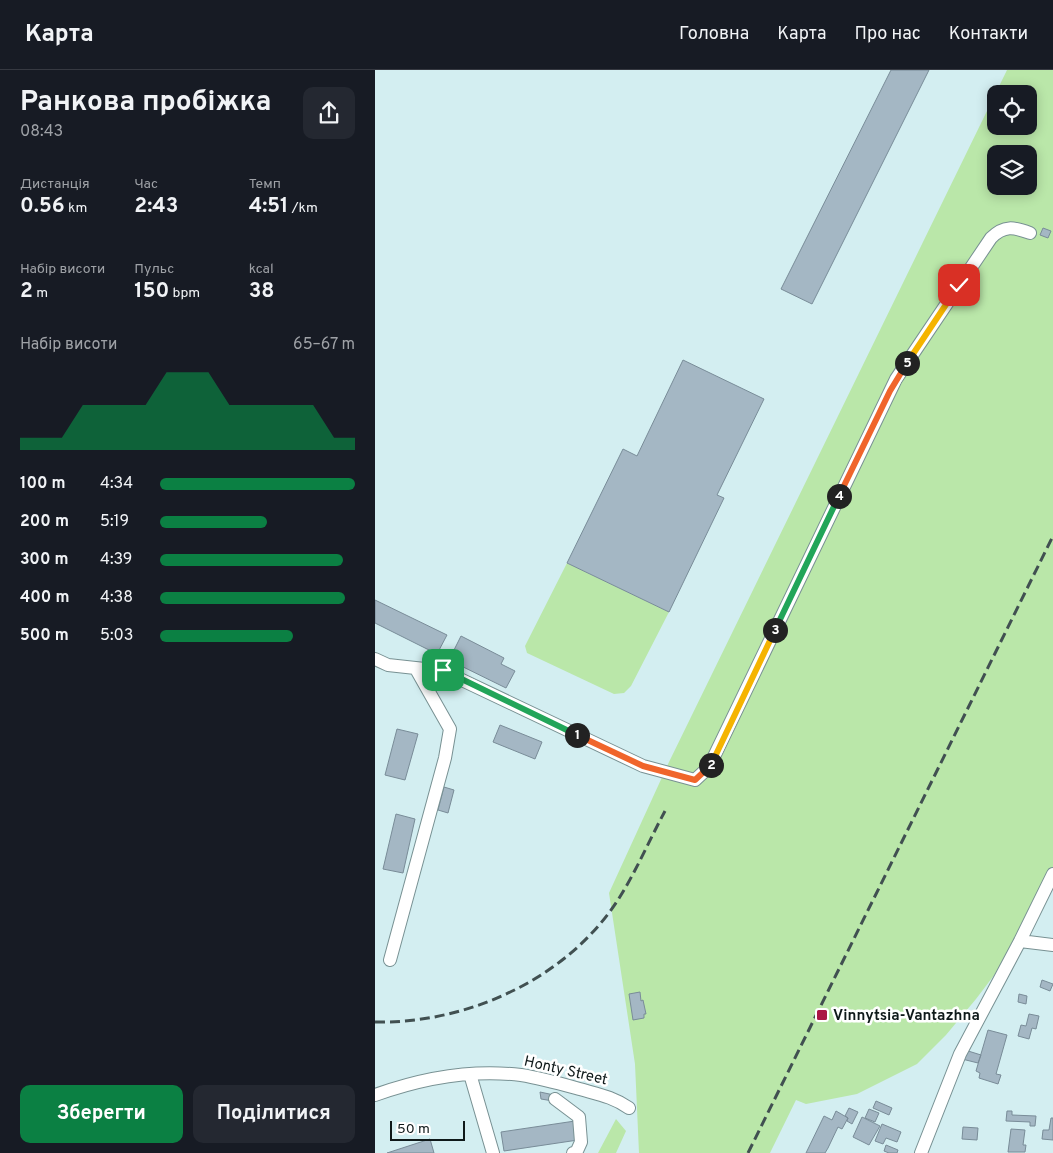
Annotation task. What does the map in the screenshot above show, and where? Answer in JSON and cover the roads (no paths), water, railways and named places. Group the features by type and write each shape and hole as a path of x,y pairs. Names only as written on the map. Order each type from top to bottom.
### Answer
{"street":[{"path":"375,658 388,665 443,670 643,766 695,780 709,767 896,379 991,238 998,231 1007,228 1018,228 1030,233"},
{"path":"390,960 445,758 450,729 417,669"},
{"path":"921,1153 960,1054 1021,941 1053,874"},
{"path":"1021,941 1053,945"},
{"path":"470,1074 493,1153"},
{"name":"Honty Street","path":"375,1095 404,1084 423,1080 470,1074 507,1074 536,1078 616,1099 629,1108"},
{"path":"555,1099 579,1118 581,1142 576,1152 573,1153"}],"railway":[{"path":"748,1153 1053,536"},
{"path":"375,1022 411,1020 446,1015 481,1004 515,990 546,972 575,950 600,924 627,885 665,811"}],"place":[{"name":"Vinnytsia-Vantazhna","path":"822,1015"}]}
